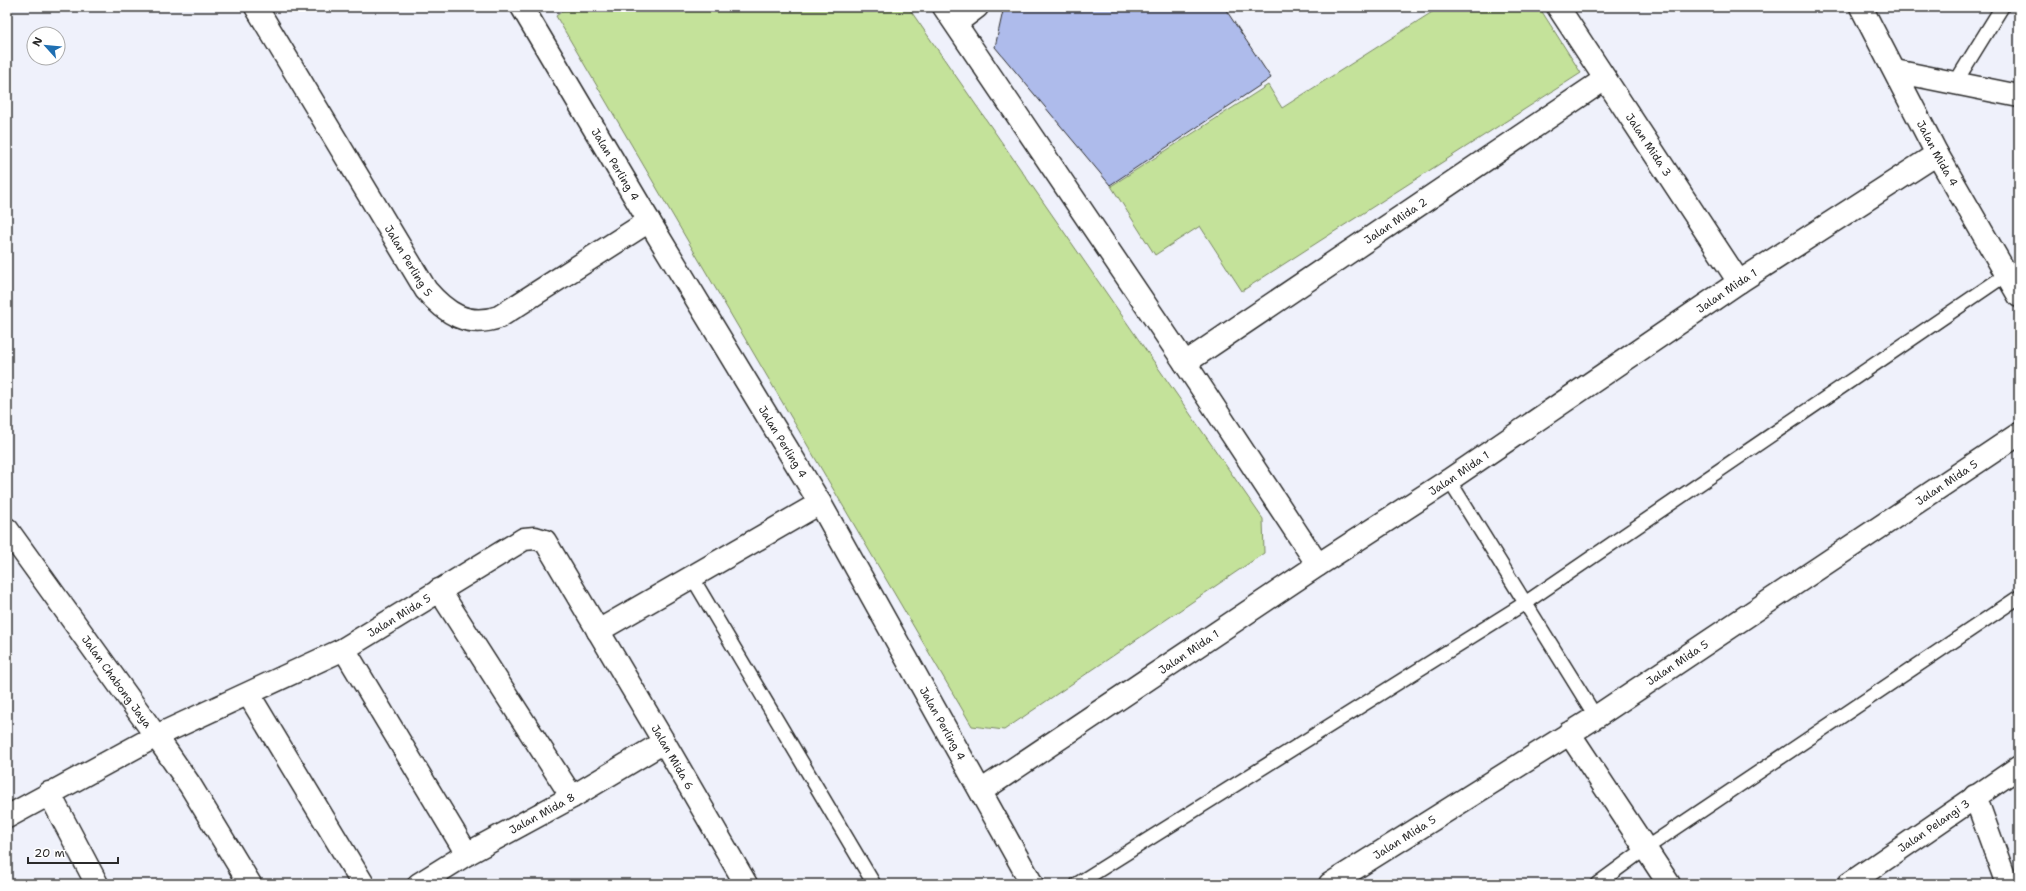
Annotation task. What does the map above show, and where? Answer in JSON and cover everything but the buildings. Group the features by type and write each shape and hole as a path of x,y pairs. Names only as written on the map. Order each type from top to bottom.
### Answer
{"street":[{"name":"Jalan Perling 5","path":"256,7 426,290 439,305 451,314 467,320 487,321 499,317 649,221"},
{"path":"977,7 950,15 1185,363 1318,565"},
{"name":"Jalan Mida 3","path":"1558,7 1739,282"},
{"name":"Jalan Mida 4","path":"1861,7 1937,154 2019,296"},
{"name":"Jalan Perling 4","path":"530,10 649,221 820,503 1032,884"},
{"path":"1895,71 2019,96"},
{"name":"Jalan Mida 2","path":"1185,363 1605,79"},
{"name":"Jalan Mida 1","path":"981,791 1318,565 1449,480 1739,282 1937,154"},
{"name":"Jalan Mida 5","path":"1330,884 1596,717 2019,434"},
{"path":"598,631 820,503"},
{"name":"Jalan Chabong Jaya","path":"7,529 156,736 7,816"},
{"name":"Jalan Mida 5","path":"156,736 249,695 344,649 524,539 534,538 545,541 598,631"},
{"path":"439,590 572,797"},
{"name":"Jalan Mida 6","path":"598,631 746,884"},
{"path":"344,649 467,854"},
{"path":"249,695 363,884"},
{"path":"1569,734 1669,884"},
{"path":"156,736 190,784 250,884"},
{"name":"Jalan Mida 8","path":"419,884 467,854 572,797 664,742"},
{"name":"Jalan Pelangi 3","path":"1849,884 2019,766"},
{"path":"49,793 97,884"},
{"path":"1975,796 2007,884"}],"lane":[{"path":"1955,83 2002,7"},
{"path":"1077,884 1525,603 2007,274"},
{"path":"1449,480 1596,717"},
{"path":"692,577 874,884"},
{"path":"1597,884 1646,848 2019,597"}],"green space":[{"path":"568,7 908,7 1263,519 1264,553 1004,730 972,726 556,16"},
{"path":"1440,7 1539,7 1581,73 1242,291 1200,226 1155,255 1111,186 1268,85 1282,108"}]}
